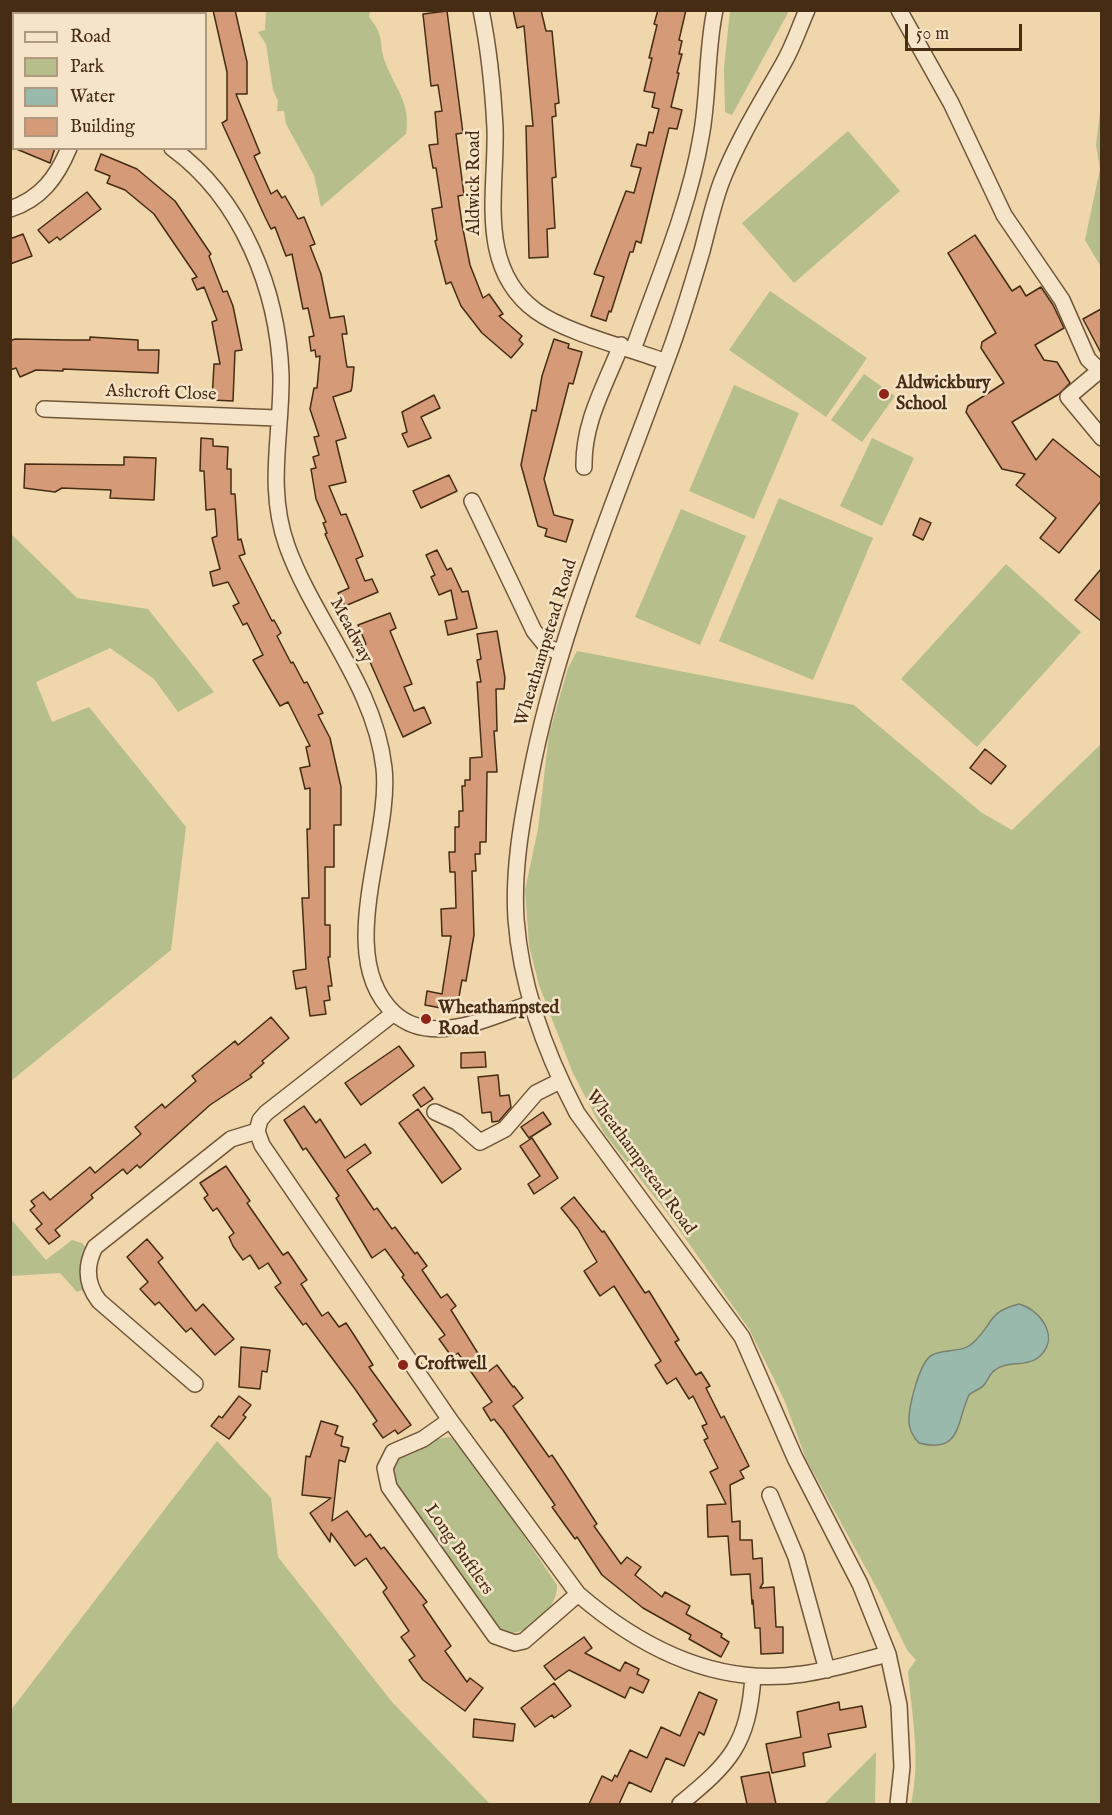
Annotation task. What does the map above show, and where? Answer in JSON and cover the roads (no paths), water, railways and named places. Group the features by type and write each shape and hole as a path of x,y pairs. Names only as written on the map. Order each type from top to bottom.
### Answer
{"street":[{"name":"Aldwick Road","path":"481,10 492,86 495,130 492,223 494,240 506,276 534,310 554,322 666,362"},
{"path":"584,467 583,444 595,404 627,348 683,205 701,139 709,42 715,10"},
{"name":"Wheathampstead Road","path":"807,10 785,62 747,125 720,184 666,362 638,432 561,653 542,716 521,827 516,875 516,917 520,955 532,1003 560,1081 577,1113 742,1337 795,1458 860,1584 888,1654 900,1705 902,1737 898,1804"},
{"path":"899,10 951,103 1004,215 1062,300 1088,358 1100,372 1068,397 1101,438"},
{"path":"10,209 21,206 47,187 55,178 68,150"},
{"name":"Meadway","path":"174,150 198,169 218,195 239,226 262,275 277,336 281,376 275,478 278,511 287,545 305,589 367,704 384,767 383,828 368,894 368,959 374,984 394,1013 422,1028 442,1029 461,1026 532,1003"},
{"name":"Ashcroft Close","path":"44,409 277,418"},
{"path":"472,501 534,630 547,647 561,653"},
{"path":"394,1013 266,1113 260,1120 256,1131 262,1145 450,1420 578,1594 630,1634 678,1660 727,1674 753,1677 803,1674 888,1654"},
{"path":"435,1112 458,1122 480,1142 505,1129 536,1093 560,1081"},
{"path":"195,1384 99,1301 88,1280 88,1264 95,1247 102,1239 231,1139 256,1131"},
{"name":"Long Buftlers","path":"450,1420 423,1439 393,1452 385,1468 389,1487 495,1636 515,1644 524,1641 578,1594"},
{"path":"770,1495 796,1557 827,1670"},
{"path":"680,1804 720,1771 729,1759 746,1722 753,1677"}],"water":[{"path":"1019,1304 1033,1311 1044,1324 1048,1339 1047,1347 1042,1354 1037,1359 1006,1365 993,1371 983,1386 969,1395 959,1425 950,1440 943,1444 933,1445 919,1443 911,1432 909,1416 915,1386 927,1359 937,1353 965,1348 975,1341 996,1314"}],"place":[{"name":"Aldwickbury School","path":"884,394"},
{"name":"Wheathampsted Road","path":"426,1019"},
{"name":"Croftwell","path":"403,1365"}]}
